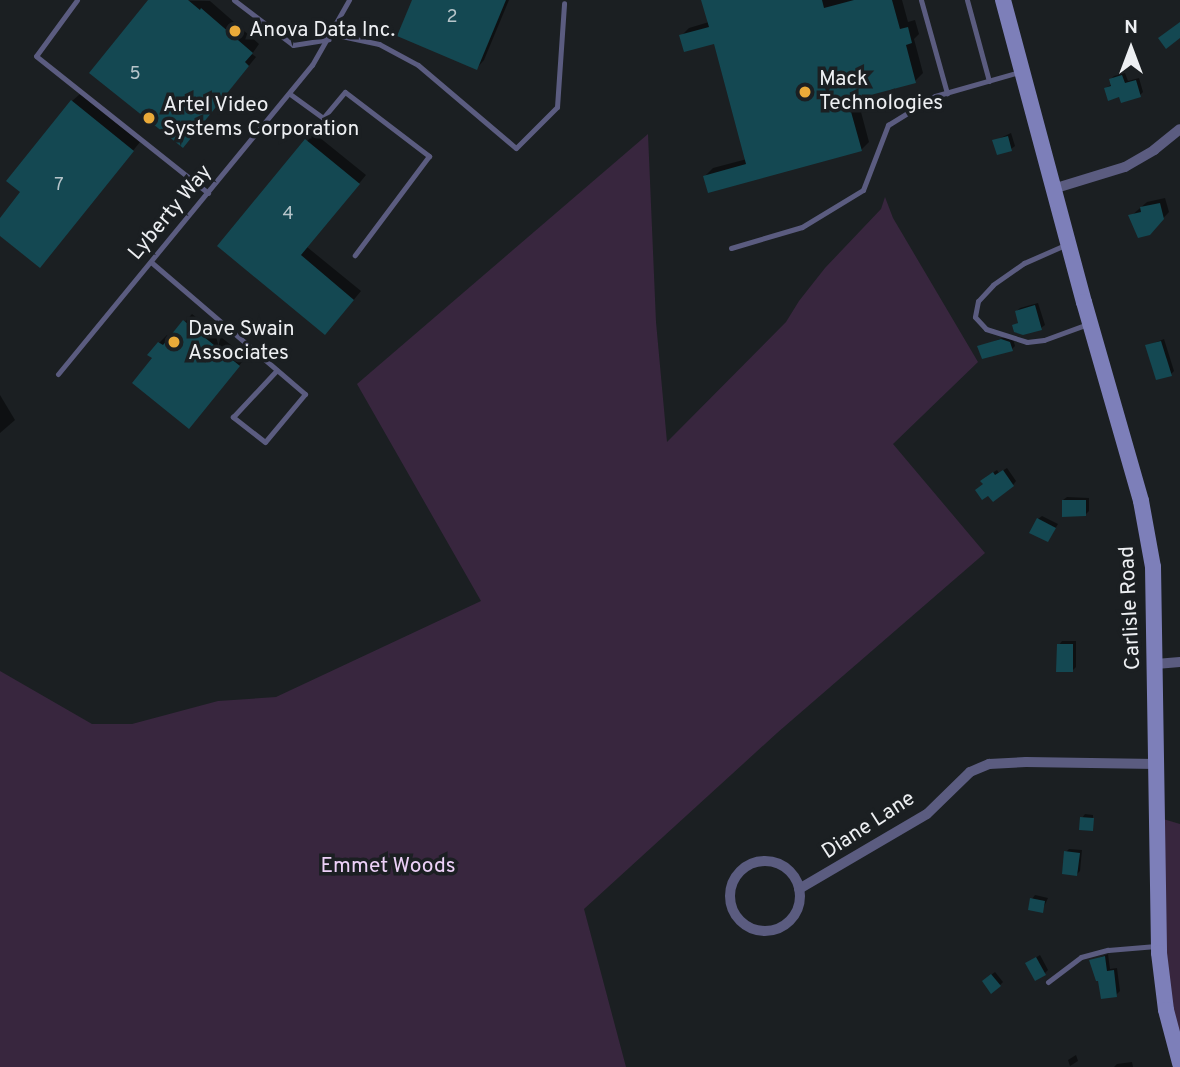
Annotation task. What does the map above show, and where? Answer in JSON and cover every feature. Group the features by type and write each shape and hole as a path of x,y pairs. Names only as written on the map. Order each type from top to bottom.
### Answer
{"main road":[{"name":"Carlisle Road","path":"1003,0 1090,324 1141,501 1153,567 1159,946 1166,1010 1180,1063"}],"street":[{"path":"1054,189 1125,167 1154,150 1180,129"},
{"path":"1156,664 1180,662"},
{"name":"Diane Lane","path":"799,889 927,814 970,772 989,764 1156,764"},
{"path":"760,862 783,866 792,874 799,889 798,908 793,918 774,930 763,932 742,923 730,904 733,882 739,873 760,862"}],"lane":[{"path":"77,0 36,56 208,193"},
{"path":"234,0 293,45 330,36 379,44 418,65 516,148 557,107 564,2"},
{"name":"Lyberty Way","path":"58,374 289,94 330,36 349,0"},
{"path":"921,0 947,93"},
{"path":"967,0 989,81"},
{"path":"731,248 802,227 863,190 888,125 935,96 1023,71"},
{"path":"289,94 323,118 345,92 429,156 355,254"},
{"path":"1068,244 1024,263 993,285 978,301 975,317 986,329 1027,342 1044,340 1090,324"},
{"path":"151,262 277,370 305,394 265,442 233,417 277,370"},
{"path":"1048,982 1081,957 1108,950 1159,946"}],"green space":[{"name":"Emmet Woods","path":"648,134 656,322 667,442 786,322 825,268 881,209 885,197 893,218 978,362 893,444 985,553 777,733 584,909 626,1067 0,1067 0,671 92,724 132,724 218,701 276,697 481,601 357,384"},
{"path":"1153,816 1180,824 1180,1064 1175,1048"}],"building":[{"path":"148,0 188,0 253,53 245,62 249,66 183,148 89,73"},
{"path":"412,0 506,0 477,70 397,36"},
{"name":"Mack Technologies","path":"701,0 822,0 824,8 854,0 892,0 900,29 908,27 912,43 906,45 916,83 848,101 862,151 708,193 703,176 746,164 714,44 684,52 679,35 709,27"},
{"path":"1180,22 1180,38 1166,49 1158,38"},
{"path":"1122,75 1125,83 1136,80 1141,97 1121,103 1119,97 1108,101 1104,88 1111,86 1109,79"},
{"path":"71,100 134,151 40,268 0,236 0,218 20,192 6,181"},
{"path":"1008,136 1012,151 997,155 992,140"},
{"path":"305,139 360,184 301,255 354,300 325,335 217,246"},
{"path":"1160,203 1164,219 1150,235 1138,238 1128,215 1141,212 1140,207"},
{"path":"1035,305 1042,330 1023,335 1014,332 1012,325 1018,323 1015,311"},
{"path":"183,320 240,366 189,429 132,383 152,358 147,355 158,342 163,345"},
{"path":"1001,339 1010,342 1013,351 982,359 977,346"},
{"path":"1161,341 1172,376 1156,380 1145,345"},
{"path":"1003,470 1014,486 993,502 988,496 982,500 975,490 983,484 980,481 993,472 995,475"},
{"path":"1062,500 1086,500 1086,516 1062,517"},
{"path":"1037,518 1056,528 1048,542 1029,533"},
{"path":"1057,644 1073,644 1073,672 1056,672"},
{"path":"1080,817 1094,818 1093,831 1079,830"},
{"path":"1064,851 1080,853 1077,876 1062,874"},
{"path":"1030,898 1045,901 1043,913 1028,910"},
{"path":"1105,956 1107,971 1114,970 1117,997 1101,999 1098,981 1089,960"},
{"path":"1036,957 1046,975 1035,981 1025,963"},
{"path":"991,974 1001,986 991,994 982,981"}],"place":[{"name":"Anova Data Inc.","path":"235,31"},
{"name":"Mack Technologies","path":"805,92"},
{"name":"Artel Video Systems Corporation","path":"149,118"},
{"name":"Dave Swain Associates","path":"174,342"}]}
